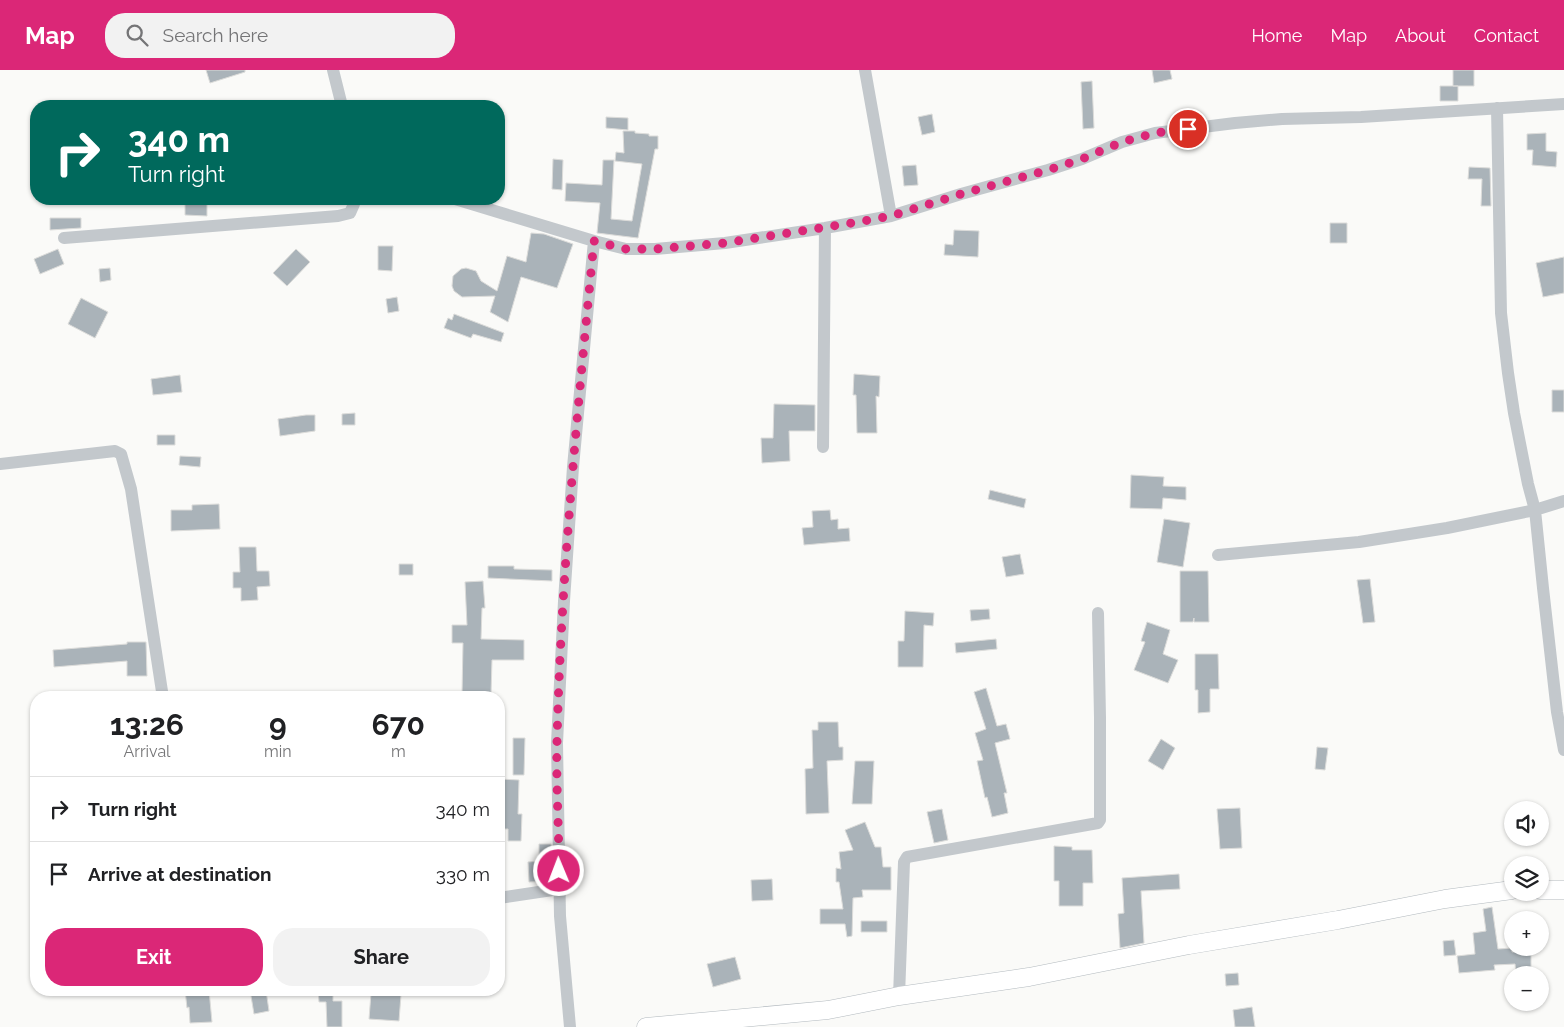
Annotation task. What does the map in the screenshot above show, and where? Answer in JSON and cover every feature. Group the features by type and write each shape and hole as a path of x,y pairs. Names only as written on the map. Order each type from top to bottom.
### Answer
{"street":[{"path":"332,70 340,100"},
{"path":"865,70 891,216"},
{"path":"475,205 626,249 655,249 725,243 891,216 1082,159 1122,142 1155,133 1273,120 1361,117 1564,104"},
{"path":"1497,108 1501,313 1514,413 1535,510 1542,588 1557,712 1564,750"},
{"path":"64,238 338,216 350,212 354,205"},
{"path":"823,447 825,228"},
{"path":"570,1027 560,916 557,743 573,467 594,241"},
{"path":"0,464 115,451 121,454 131,489 161,691"},
{"path":"1218,555 1359,542 1447,528 1535,510 1564,501"},
{"path":"898,996 904,862 907,856 1098,823 1100,820 1098,613"},
{"path":"505,897 559,889"},
{"path":"1549,890 1564,890"},
{"path":"646,1027 828,1010 898,996 1030,977 1189,945 1338,920 1445,899 1504,891"}],"building":[{"path":"206,70 245,70 245,72 210,83"},
{"path":"1152,70 1170,70 1172,79 1154,83"},
{"path":"1453,70 1474,70 1474,86 1453,86"},
{"path":"1092,81 1094,128 1083,129 1081,82"},
{"path":"1440,86 1458,86 1458,101 1440,101"},
{"path":"932,114 935,132 922,135 918,117"},
{"path":"606,117 628,118 628,130 606,128"},
{"path":"623,131 635,131 635,133 658,136 658,149 655,149 638,238 597,233 600,203 565,201 566,183 602,185 603,160 614,160 611,219 632,221 642,164 615,161 616,152 624,153"},
{"path":"1546,133 1546,151 1557,152 1556,167 1532,165 1533,150 1527,150 1527,134"},
{"path":"553,159 563,160 562,190 552,189"},
{"path":"916,165 918,185 904,186 902,166"},
{"path":"1469,167 1490,168 1491,206 1481,206 1482,179 1468,179"},
{"path":"185,205 207,205 207,216 185,215"},
{"path":"50,218 81,218 81,228 50,230"},
{"path":"1330,223 1347,223 1347,243 1330,243"},
{"path":"954,230 979,231 978,257 944,255 945,244 953,245"},
{"path":"531,233 544,234 573,244 557,288 521,277 508,322 490,312 495,296 462,297 454,291 452,286 453,276 461,269 466,268 476,271 481,281 497,291 507,256 526,262"},
{"path":"378,246 393,246 392,271 378,270"},
{"path":"58,249 64,264 40,274 34,259"},
{"path":"296,249 310,262 287,286 273,273"},
{"path":"1564,257 1564,293 1543,297 1536,263"},
{"path":"110,268 111,280 100,282 99,269"},
{"path":"397,297 399,311 388,313 386,299"},
{"path":"81,298 108,312 95,338 68,324"},
{"path":"454,314 504,333 501,342 473,334 471,338 444,328 448,318 452,320"},
{"path":"854,374 880,376 879,397 876,396 877,433 857,433 856,395 853,395"},
{"path":"180,375 182,392 153,395 151,379"},
{"path":"1552,390 1564,390 1564,412 1552,412"},
{"path":"774,404 815,405 815,431 789,431 790,461 762,463 761,438 773,438"},
{"path":"355,413 355,425 342,425 342,414"},
{"path":"315,415 315,431 280,436 278,419"},
{"path":"157,435 175,435 175,445 157,445"},
{"path":"180,456 201,457 200,467 179,465"},
{"path":"1131,475 1164,477 1163,486 1186,487 1186,500 1163,498 1162,509 1130,508"},
{"path":"990,490 1026,499 1024,508 988,499"},
{"path":"219,504 220,529 171,531 171,510 192,510 192,505"},
{"path":"830,510 831,520 838,519 838,529 849,528 850,541 804,545 802,528 813,527 812,511"},
{"path":"1164,519 1190,523 1183,567 1157,562"},
{"path":"239,547 256,547 257,571 269,571 270,586 257,587 258,600 241,601 241,588 233,588 233,572 240,572"},
{"path":"1020,554 1024,574 1006,577 1002,557"},
{"path":"399,564 413,564 413,575 399,575"},
{"path":"488,566 514,566 514,569 552,570 552,581 488,578"},
{"path":"1180,571 1208,571 1209,622 1194,622 1194,618 1193,622 1180,622"},
{"path":"1370,579 1375,622 1363,623 1357,580"},
{"path":"483,581 485,608 482,608 481,639 524,640 524,660 492,660 491,691 462,691 463,643 452,643 452,625 467,625 465,582"},
{"path":"989,609 990,619 971,621 970,610"},
{"path":"905,611 934,613 933,626 924,625 923,667 898,667 898,641 904,641"},
{"path":"1147,622 1170,630 1163,654 1178,660 1168,683 1134,670 1145,642 1141,641"},
{"path":"996,639 997,649 956,653 955,643"},
{"path":"127,642 146,642 147,676 127,676 127,661 54,667 53,650 127,644"},
{"path":"1195,654 1218,654 1219,689 1210,689 1210,712 1198,713 1198,690 1195,690"},
{"path":"986,688 997,726 1006,724 1010,739 995,743 1007,793 1004,793 1008,813 992,817 987,797 985,798 977,761 983,760 975,733 986,729 974,692"},
{"path":"818,722 838,722 839,747 843,747 843,760 827,761 829,813 806,814 805,769 813,768 812,730 818,730"},
{"path":"513,738 525,738 524,775 513,775"},
{"path":"1161,739 1175,748 1163,770 1148,761"},
{"path":"1317,747 1328,748 1325,770 1315,769"},
{"path":"855,761 874,761 872,804 852,804"},
{"path":"505,779 519,780 518,814 522,814 521,841 508,841 508,829 505,829"},
{"path":"1240,808 1242,848 1220,849 1217,809"},
{"path":"942,809 948,840 934,843 927,812"},
{"path":"865,822 875,847 881,847 883,867 891,867 891,890 862,890 863,897 853,898 852,936 847,937 845,924 820,924 820,909 843,909 839,882 836,882 836,868 841,869 839,852 853,850 845,830"},
{"path":"539,844 551,844 551,881 529,882 528,862 539,861"},
{"path":"1054,846 1072,847 1072,850 1092,850 1093,883 1083,883 1083,906 1059,906 1059,881 1054,881"},
{"path":"1179,874 1180,889 1141,891 1144,943 1120,948 1118,914 1124,913 1122,878"},
{"path":"772,879 773,900 752,901 751,880"},
{"path":"1492,907 1498,949 1504,949 1504,956 1531,956 1531,966 1515,966 1515,964 1494,965 1495,970 1459,973 1457,956 1475,954 1473,933 1486,931 1483,909"},
{"path":"861,921 887,921 887,932 861,932"},
{"path":"1454,940 1456,955 1444,956 1443,941"},
{"path":"735,957 741,979 713,987 707,964"},
{"path":"1238,973 1239,985 1226,986 1225,974"},
{"path":"186,996 210,996 212,1022 190,1023 189,1007 187,1008"},
{"path":"251,996 267,996 269,1011 254,1014"},
{"path":"318,996 333,996 333,1001 342,1001 342,1027 327,1027 326,1002 319,1002"},
{"path":"371,996 401,996 399,1021 369,1019"},
{"path":"1252,1007 1255,1027 1235,1027 1233,1010"}],"route":[{"path":"559,871 557,743 564,601 573,467 594,241 626,249 655,249 725,243 891,216 1048,170 1082,159 1122,142 1155,133 1188,129"}]}
